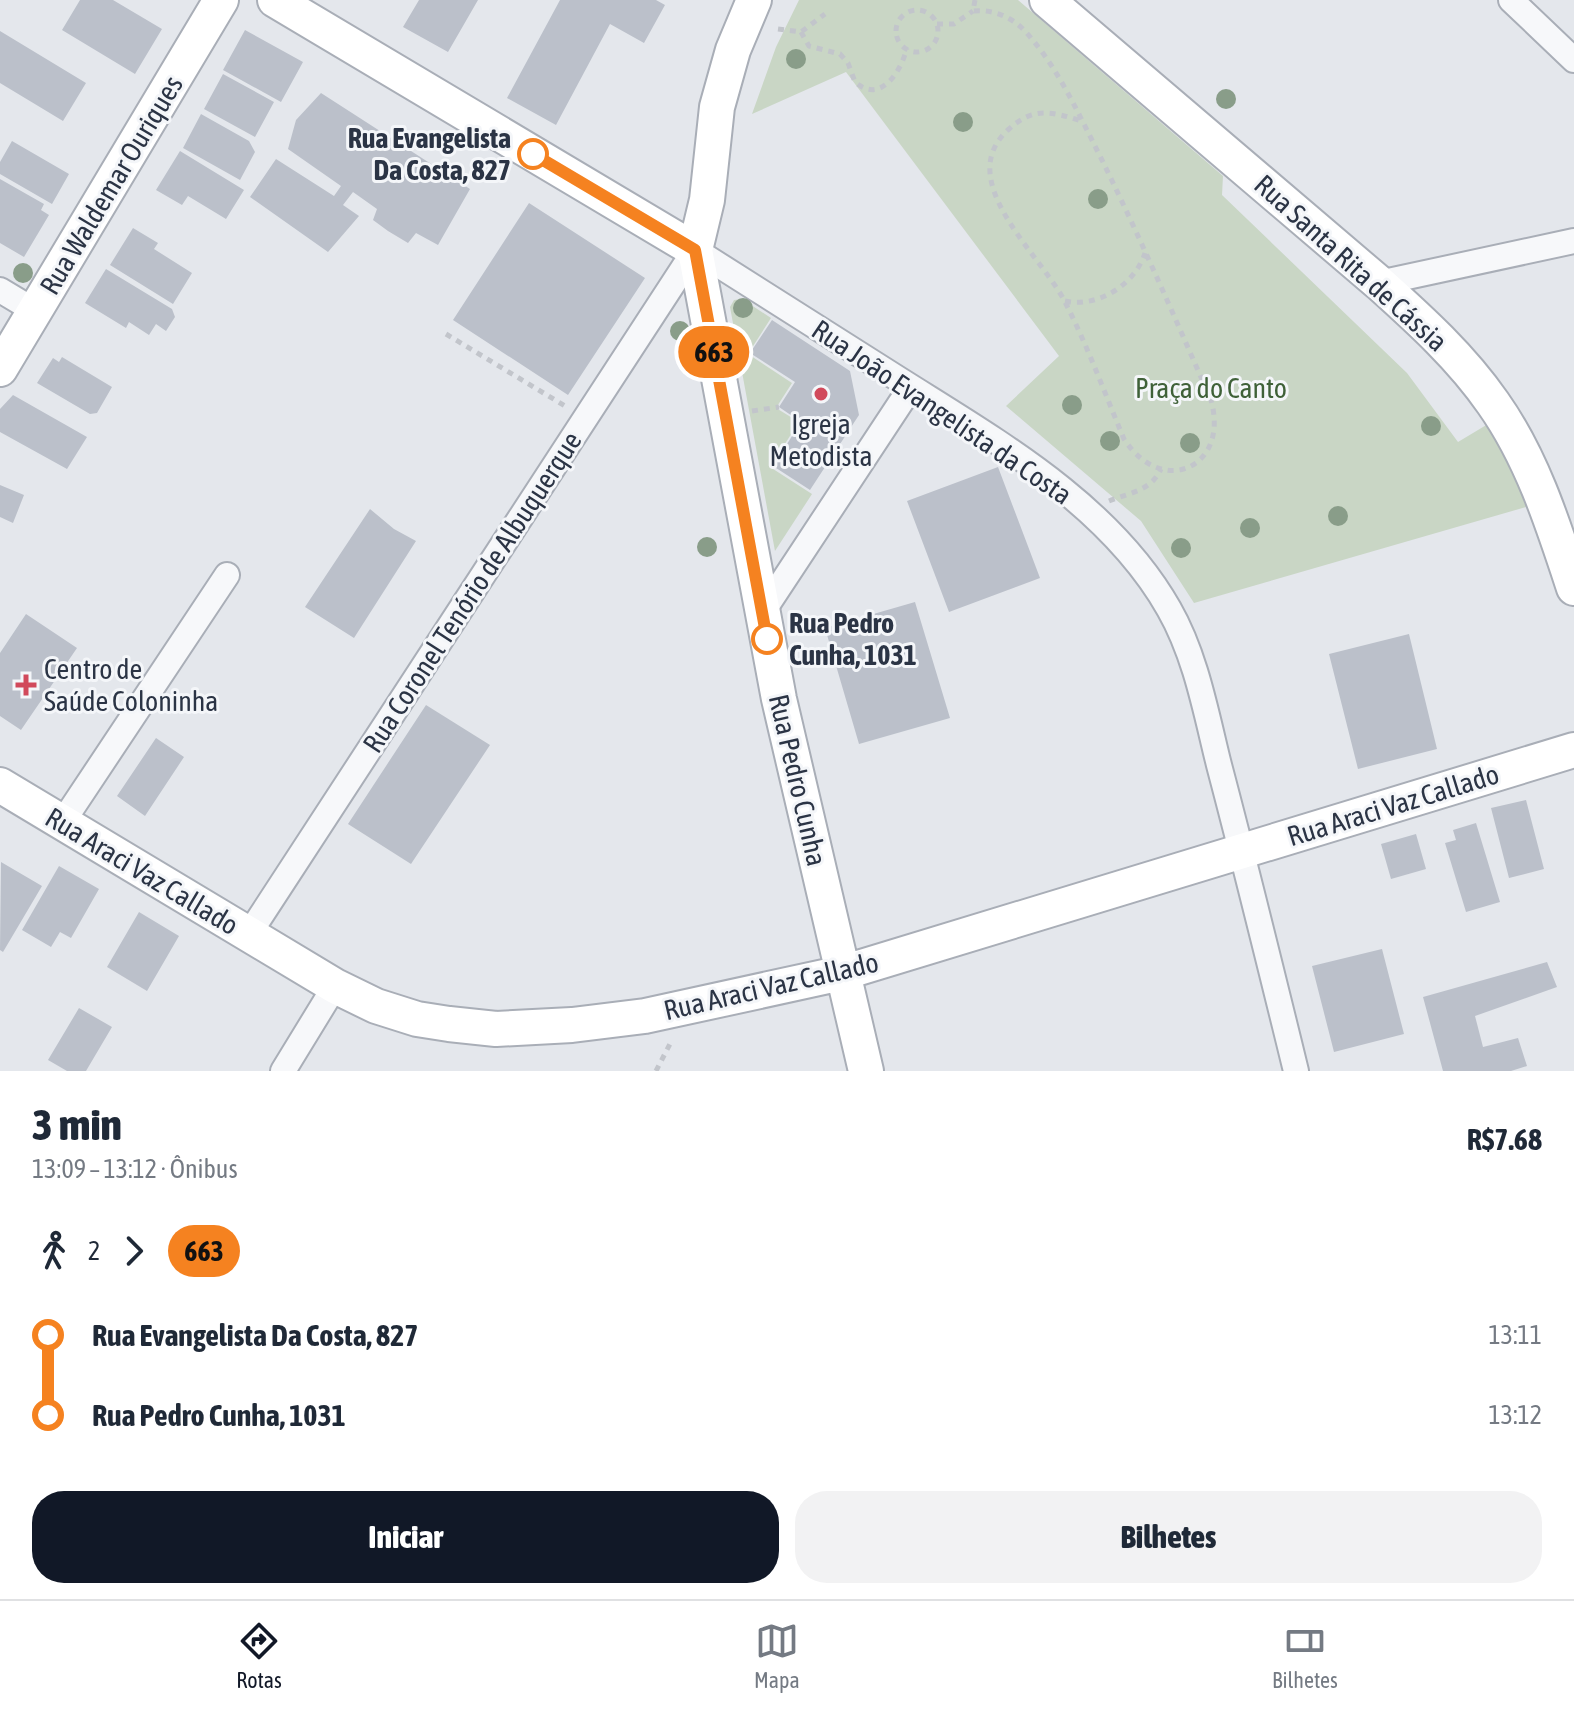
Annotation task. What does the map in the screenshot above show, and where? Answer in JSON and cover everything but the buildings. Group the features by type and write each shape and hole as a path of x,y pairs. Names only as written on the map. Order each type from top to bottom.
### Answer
{"street":[{"name":"Rua Waldemar Ouriques","path":"0,369 221,0"},
{"name":"Rua João Evangelista da Costa","path":"275,0 695,250 974,427 1091,513 1135,559 1170,610 1192,661 1296,1071"},
{"path":"695,250 707,200 717,107 733,50 754,0"},
{"name":"Rua Santa Rita de Cássia","path":"1047,0 1433,332 1494,403 1526,460 1551,518 1574,588"},
{"path":"1511,0 1574,60"},
{"path":"1379,283 1574,241"},
{"name":"Rua Pedro Cunha","path":"695,250 783,715 866,1071"},
{"name":"Rua Coronel Tenório de Albuquerque","path":"249,934 695,250"},
{"path":"0,290 35,311"},
{"path":"762,613 911,387"},
{"path":"62,823 227,575"},
{"name":"Rua Araci Vaz Callado","path":"0,785 335,986 376,1006 417,1019 496,1029 572,1025 645,1016 842,973 1574,750"},
{"path":"283,1071 335,986"}],"path":[{"path":"973,11 975,0"},
{"path":"911,11 925,12 937,24 938,34 932,46 920,51 907,48 896,32 897,25 911,11"},
{"path":"937,24 956,23 973,11 997,12 1030,36 1057,75 1082,121 1145,252 1211,400 1215,416 1214,439 1206,455 1182,471 1146,465 1134,454 1124,439 1065,301 995,200 990,167 995,146 1005,132 1021,119 1040,112 1082,121"},
{"path":"778,29 801,32 825,14"},
{"path":"801,32 809,46 840,54 848,63 855,82 867,89 891,82 900,70 907,48"},
{"path":"1065,301 1091,300 1120,287 1138,269 1145,252"},
{"path":"446,334 571,410"},
{"path":"738,412 779,407"},
{"path":"1101,505 1148,486 1157,479 1161,469"},
{"path":"656,1071 676,1032"}],"green space":[{"name":"Praça do Canto","path":"799,0 1018,0 1223,176 1222,195 1407,373 1458,442 1488,424 1512,468 1526,507 1194,603 1141,521 1006,406 1059,356 846,72 752,114 776,47"},
{"path":"742,299 771,318 748,354 792,383 776,408 799,422 770,467 812,494 775,551 730,307 734,300"}],"bus line":[{"name":"663","path":"533,154 695,250 767,639"}],"place":[{"name":"Rua Evangelista Da Costa, 827","path":"533,154"},
{"name":"Igreja Metodista","path":"821,394"},
{"name":"Rua Pedro Cunha, 1031","path":"767,639"},
{"name":"Centro de Saúde Coloninha","path":"26,685"}]}
